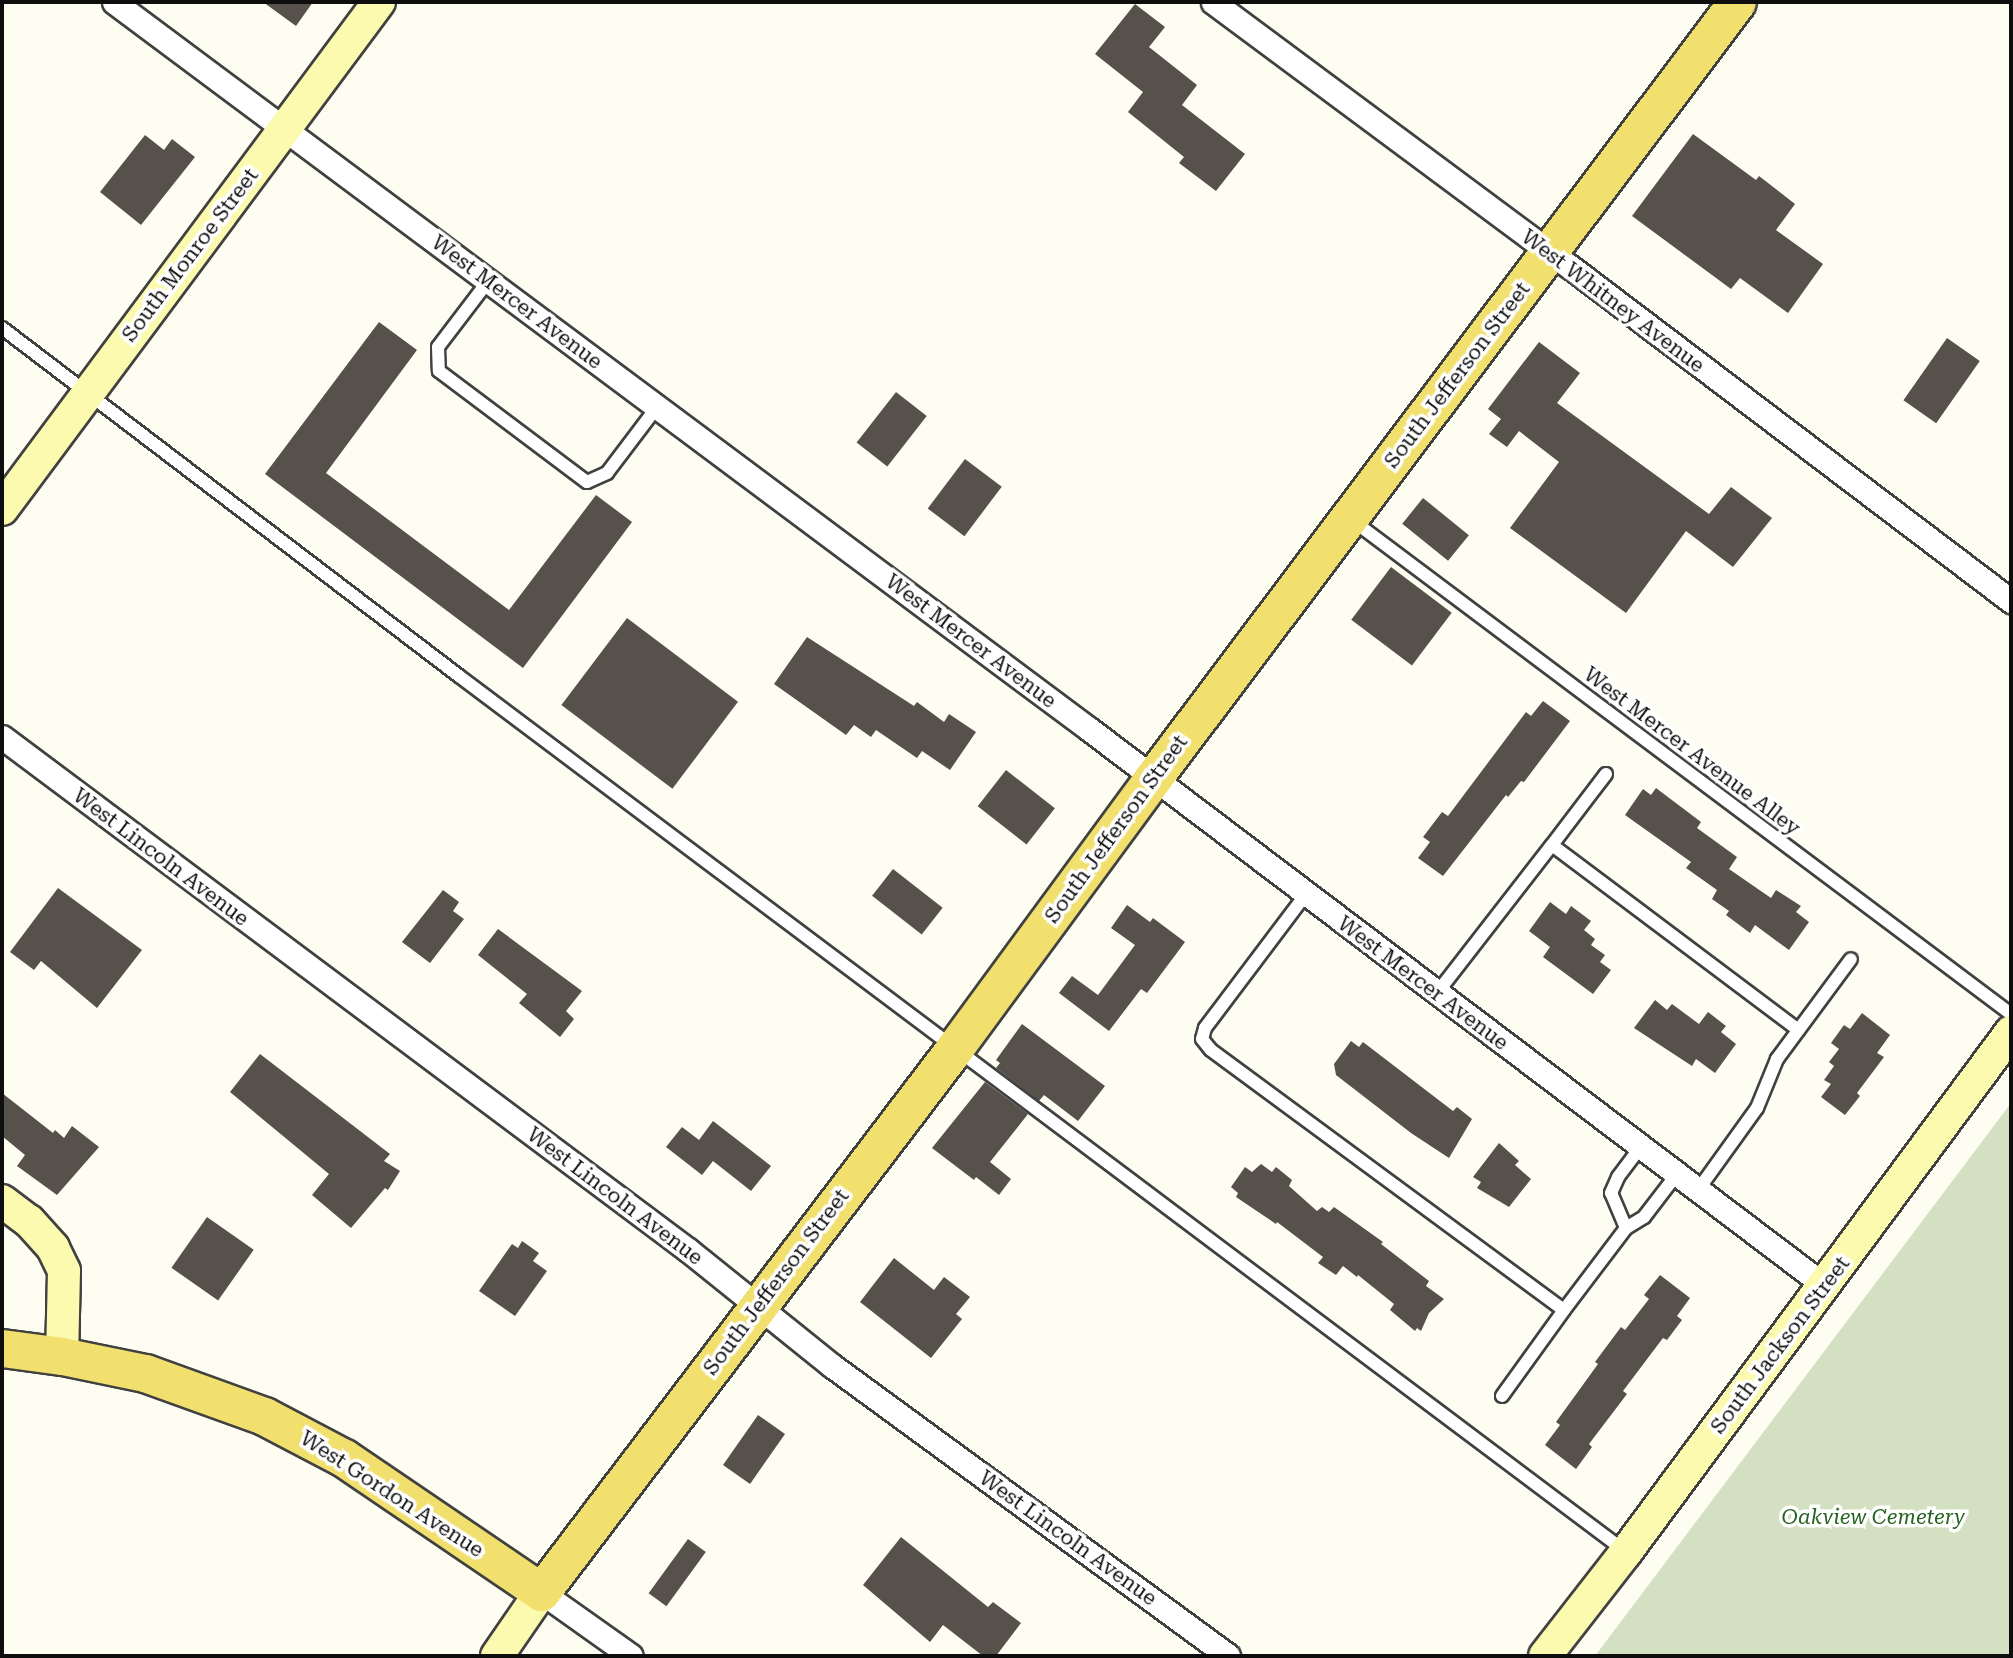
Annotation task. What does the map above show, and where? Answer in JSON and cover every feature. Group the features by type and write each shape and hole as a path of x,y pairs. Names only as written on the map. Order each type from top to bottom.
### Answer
{"main road":[{"name":"South Jefferson Street","path":"541,1592 954,1049 1153,778 1737,2"},
{"name":"West Gordon Avenue","path":"2,1348 62,1356 145,1373 185,1385 302,1434 385,1485 541,1592"}],"street":[{"name":"West Mercer Avenue","path":"114,2 1153,778 1824,1285"},
{"name":"South Monroe Street","path":"2,509 379,2"},
{"name":"West Whitney Avenue","path":"1213,2 2011,601"},
{"name":"West Lincoln Avenue","path":"2,737 758,1304 831,1365 1228,1656"},
{"name":"South Jackson Street","path":"1545,1656 1626,1552 2011,1032"},
{"path":"2,1201 29,1221 53,1248 64,1271 62,1356"},
{"name":"South Jefferson Street","path":"497,1656 541,1592"},
{"name":"West Gordon Avenue","path":"541,1592 631,1656"}],"lane":[{"path":"489,280 438,347 439,371 587,482 607,473 657,407"},
{"path":"2,328 86,395 1626,1552"},
{"name":"West Mercer Avenue Alley","path":"1349,518 2011,1014"},
{"path":"1437,993 1606,774"},
{"path":"1552,845 1798,1030"},
{"path":"1306,894 1205,1028 1202,1039 1211,1050 1564,1310"},
{"path":"1699,1191 1757,1108 1777,1059 1851,959"},
{"path":"1626,1228 1611,1193 1618,1177 1641,1147"},
{"path":"1502,1396 1626,1228 1644,1217 1677,1174"}],"green space":[{"name":"Oakview Cemetery","path":"2011,1103 2011,1656 1595,1656"}],"building":[{"path":"263,2 313,2 296,26"},
{"path":"1135,4 1165,27 1149,47 1197,85 1182,105 1245,154 1216,191 1179,163 1184,157 1128,112 1143,92 1095,54"},
{"path":"1693,134 1756,180 1759,176 1795,204 1776,230 1823,264 1788,313 1740,278 1731,289 1632,216"},
{"path":"145,135 164,150 172,139 195,157 141,225 100,192"},
{"path":"379,322 417,350 326,473 509,610 596,495 632,522 523,668 265,474"},
{"path":"1947,338 1980,361 1936,423 1903,400"},
{"path":"1539,342 1580,373 1557,403 1709,514 1731,487 1772,518 1733,567 1686,531 1626,613 1510,528 1559,462 1519,431 1507,447 1489,434 1501,419 1488,409"},
{"path":"896,392 927,416 887,466 857,442"},
{"path":"965,459 1002,487 964,536 928,509"},
{"path":"1423,498 1469,535 1448,561 1402,524"},
{"path":"1391,567 1452,613 1412,665 1351,620"},
{"path":"627,618 738,702 672,789 561,705"},
{"path":"807,637 914,706 917,702 944,722 949,714 976,732 950,770 922,751 917,758 876,730 871,737 854,725 846,735 774,684"},
{"path":"1543,701 1570,721 1524,782 1521,781 1508,797 1506,795 1443,876 1418,858 1430,842 1423,837 1442,812 1448,816 1526,712 1531,716"},
{"path":"1006,770 1055,808 1027,844 978,806"},
{"path":"1656,788 1701,822 1697,828 1737,857 1729,869 1771,898 1776,890 1801,906 1796,912 1809,922 1789,950 1755,925 1750,933 1726,915 1729,911 1712,899 1717,890 1686,868 1691,862 1625,815 1643,789 1651,795"},
{"path":"893,869 943,908 922,935 872,896"},
{"path":"58,888 142,950 97,1008 41,961 34,970 10,952"},
{"path":"443,890 459,902 453,911 464,919 430,963 402,942"},
{"path":"1550,902 1566,914 1571,906 1591,921 1584,930 1595,939 1591,945 1605,955 1600,962 1611,970 1593,994 1543,957 1550,947 1529,931"},
{"path":"1127,905 1150,922 1153,918 1185,942 1147,993 1141,989 1109,1031 1059,993 1072,976 1098,995 1135,945 1111,928"},
{"path":"498,929 582,991 566,1011 574,1019 560,1037 519,1003 527,994 478,955"},
{"path":"1655,1000 1667,1010 1672,1004 1699,1024 1708,1012 1726,1026 1721,1032 1736,1044 1715,1073 1696,1059 1692,1066 1634,1028"},
{"path":"1862,1013 1890,1035 1877,1053 1884,1057 1857,1093 1860,1096 1845,1115 1821,1097 1831,1084 1824,1080 1834,1066 1829,1062 1839,1049 1831,1043 1844,1025 1850,1029"},
{"path":"1022,1024 1105,1086 1078,1121 1044,1095 1039,1101 996,1068 1000,1063 996,1060"},
{"path":"1351,1041 1359,1047 1363,1042 1453,1111 1457,1107 1472,1119 1449,1158 1411,1133 1336,1075 1334,1064"},
{"path":"260,1054 390,1154 384,1161 400,1171 388,1190 385,1188 351,1228 312,1195 329,1174 230,1092"},
{"path":"985,1082 1028,1114 990,1162 1011,1179 999,1195 932,1148"},
{"path":"2,1093 53,1133 55,1130 64,1138 72,1126 99,1147 57,1195 17,1166 25,1155 2,1136"},
{"path":"713,1121 771,1166 751,1191 713,1161 702,1175 666,1147 682,1127 699,1140"},
{"path":"1499,1143 1519,1161 1515,1165 1531,1179 1509,1207 1477,1188 1481,1182 1473,1177"},
{"path":"1261,1164 1272,1172 1276,1167 1292,1180 1289,1186 1317,1211 1322,1207 1329,1212 1334,1207 1383,1242 1381,1244 1429,1281 1426,1286 1444,1299 1429,1313 1421,1331 1417,1328 1415,1331 1390,1310 1394,1304 1358,1275 1357,1277 1343,1266 1336,1275 1318,1263 1323,1257 1277,1222 1276,1224 1236,1197 1238,1193 1231,1187 1245,1167 1252,1172"},
{"path":"207,1217 254,1250 218,1300 171,1268"},
{"path":"522,1241 539,1253 533,1261 547,1271 515,1316 479,1291 512,1244 518,1248"},
{"path":"894,1258 934,1290 944,1277 970,1297 956,1314 962,1319 931,1358 860,1302"},
{"path":"1660,1275 1690,1298 1677,1316 1682,1320 1667,1340 1663,1338 1623,1391 1627,1394 1589,1444 1592,1447 1576,1469 1545,1445 1560,1425 1556,1422 1598,1364 1595,1362 1621,1327 1625,1330 1649,1299 1644,1295"},
{"path":"758,1415 785,1434 750,1484 723,1465"},
{"path":"901,1537 988,1607 993,1602 1021,1623 996,1656 983,1656 943,1625 930,1642 863,1585"},
{"path":"688,1539 706,1552 666,1606 649,1593"}]}
